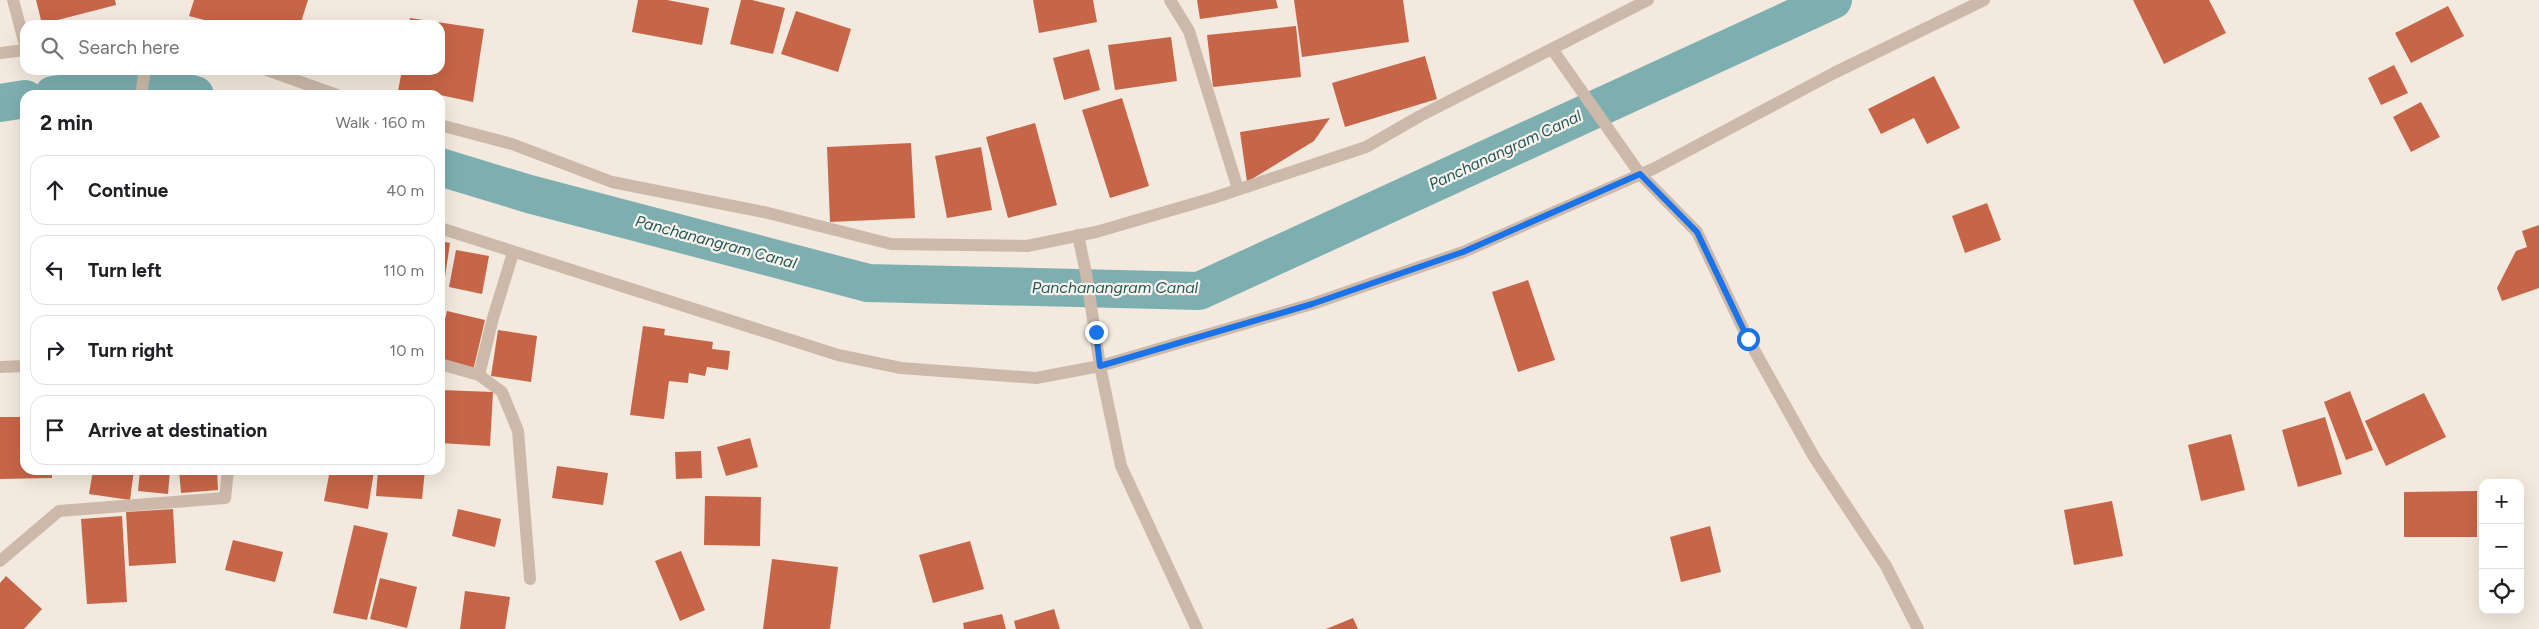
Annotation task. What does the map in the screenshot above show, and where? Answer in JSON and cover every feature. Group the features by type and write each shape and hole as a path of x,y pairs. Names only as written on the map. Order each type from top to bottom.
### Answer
{"street":[{"path":"13,0 20,26"},
{"path":"1170,0 1189,31 1238,190"},
{"path":"445,126 512,144 612,182 764,212 891,244 1027,246 1078,235 1238,190 1366,147 1420,116 1648,0"},
{"path":"445,229 471,236 513,253 838,355 901,368 1036,378 1100,366 1312,304 1463,252 1640,174 1834,73 1984,0"},
{"path":"1552,49 1640,174 1697,232 1748,339 1814,457 1886,566 1918,629"},
{"path":"0,52 20,50"},
{"path":"142,90 144,75"},
{"path":"281,75 323,90"},
{"path":"1078,235 1096,332 1100,366 1121,466 1197,629"},
{"path":"479,375 493,318 513,253"},
{"path":"445,365 479,375 502,392 518,431 530,579"},
{"path":"0,367 20,366"},
{"path":"0,561 59,511 225,498 227,475"}],"building":[{"path":"36,0 115,0 116,5 58,20 41,20"},
{"path":"194,0 308,0 302,20 204,20 189,16"},
{"path":"638,0 667,0 709,8 702,45 632,32"},
{"path":"741,0 752,0 785,8 773,54 730,44"},
{"path":"1033,0 1093,0 1097,22 1039,33"},
{"path":"1197,0 1276,0 1278,8 1200,19"},
{"path":"1294,0 1403,0 1409,42 1302,57"},
{"path":"2133,0 2209,0 2226,33 2164,64"},
{"path":"2448,6 2464,36 2411,63 2395,33"},
{"path":"796,11 851,29 838,72 781,54"},
{"path":"445,23 484,29 473,102 445,96 445,90 398,90 401,75 445,75"},
{"path":"1296,26 1301,77 1213,87 1207,35"},
{"path":"1171,37 1177,81 1115,90 1108,45"},
{"path":"1089,49 1100,90 1064,100 1053,58"},
{"path":"1425,56 1437,99 1345,127 1332,83"},
{"path":"2394,65 2408,93 2381,105 2368,78"},
{"path":"1934,76 1960,128 1927,144 1914,118 1881,134 1868,109"},
{"path":"1122,98 1149,186 1110,198 1082,110"},
{"path":"2421,102 2440,137 2411,152 2393,117"},
{"path":"1330,118 1314,141 1247,182 1240,132"},
{"path":"1035,123 1057,205 1008,218 986,137"},
{"path":"911,143 915,218 830,222 827,147"},
{"path":"981,147 992,210 947,218 935,156"},
{"path":"1987,203 2001,240 1965,253 1952,216"},
{"path":"2539,225 2539,288 2502,301 2497,288 2516,251 2527,247 2522,231"},
{"path":"445,242 450,243 445,277"},
{"path":"456,250 489,256 482,294 449,287"},
{"path":"1528,280 1555,360 1518,372 1492,292"},
{"path":"447,311 485,320 473,371 445,364 445,319"},
{"path":"643,326 665,329 664,335 713,342 712,349 730,351 728,370 707,367 705,376 689,373 688,383 669,381 664,419 630,415"},
{"path":"498,330 537,336 531,382 491,376"},
{"path":"445,390 493,392 490,446 445,443"},
{"path":"2350,391 2373,450 2346,460 2324,402"},
{"path":"2424,393 2446,437 2386,466 2365,421"},
{"path":"0,417 20,417 20,475 52,475 52,478 0,479"},
{"path":"2325,417 2342,474 2298,487 2282,430"},
{"path":"2231,434 2245,490 2201,501 2188,445"},
{"path":"750,438 758,467 726,476 717,447"},
{"path":"701,451 702,478 676,479 675,452"},
{"path":"557,466 608,473 603,505 552,498"},
{"path":"92,475 133,475 130,500 89,494"},
{"path":"140,475 170,475 168,494 138,491"},
{"path":"179,475 217,475 218,490 181,493"},
{"path":"329,475 373,475 368,509 324,501"},
{"path":"378,475 424,475 422,499 376,496"},
{"path":"2477,491 2477,537 2404,537 2404,492"},
{"path":"705,496 761,497 760,546 704,545"},
{"path":"2112,501 2123,556 2074,565 2064,510"},
{"path":"173,509 176,563 129,566 126,512"},
{"path":"458,509 501,519 495,547 452,536"},
{"path":"122,516 127,602 87,604 81,519"},
{"path":"354,525 388,533 367,620 333,613"},
{"path":"1710,526 1721,572 1681,582 1670,537"},
{"path":"233,540 283,552 275,582 225,570"},
{"path":"970,541 984,589 933,603 919,555"},
{"path":"681,551 705,610 680,621 655,561"},
{"path":"772,559 838,567 830,629 763,629"},
{"path":"6,576 42,609 24,629 0,629 0,583"},
{"path":"380,578 417,587 407,628 370,619"},
{"path":"465,591 510,597 505,629 460,629"},
{"path":"1054,609 1060,629 1016,629 1014,621"},
{"path":"1002,614 1006,629 964,629 963,623"},
{"path":"1353,618 1358,629 1326,629"}],"waterway":[{"name":"Panchanangram Canal","path":"445,169 529,194 868,283 1199,291 1833,0"},
{"name":"Panchanangram Canal","path":"86,90 146,81 178,90"},
{"name":"Panchanangram Canal","path":"0,103 20,100"}],"route":[{"path":"1096,332 1100,366 1312,304 1463,252 1640,174 1697,232 1748,339"}]}
